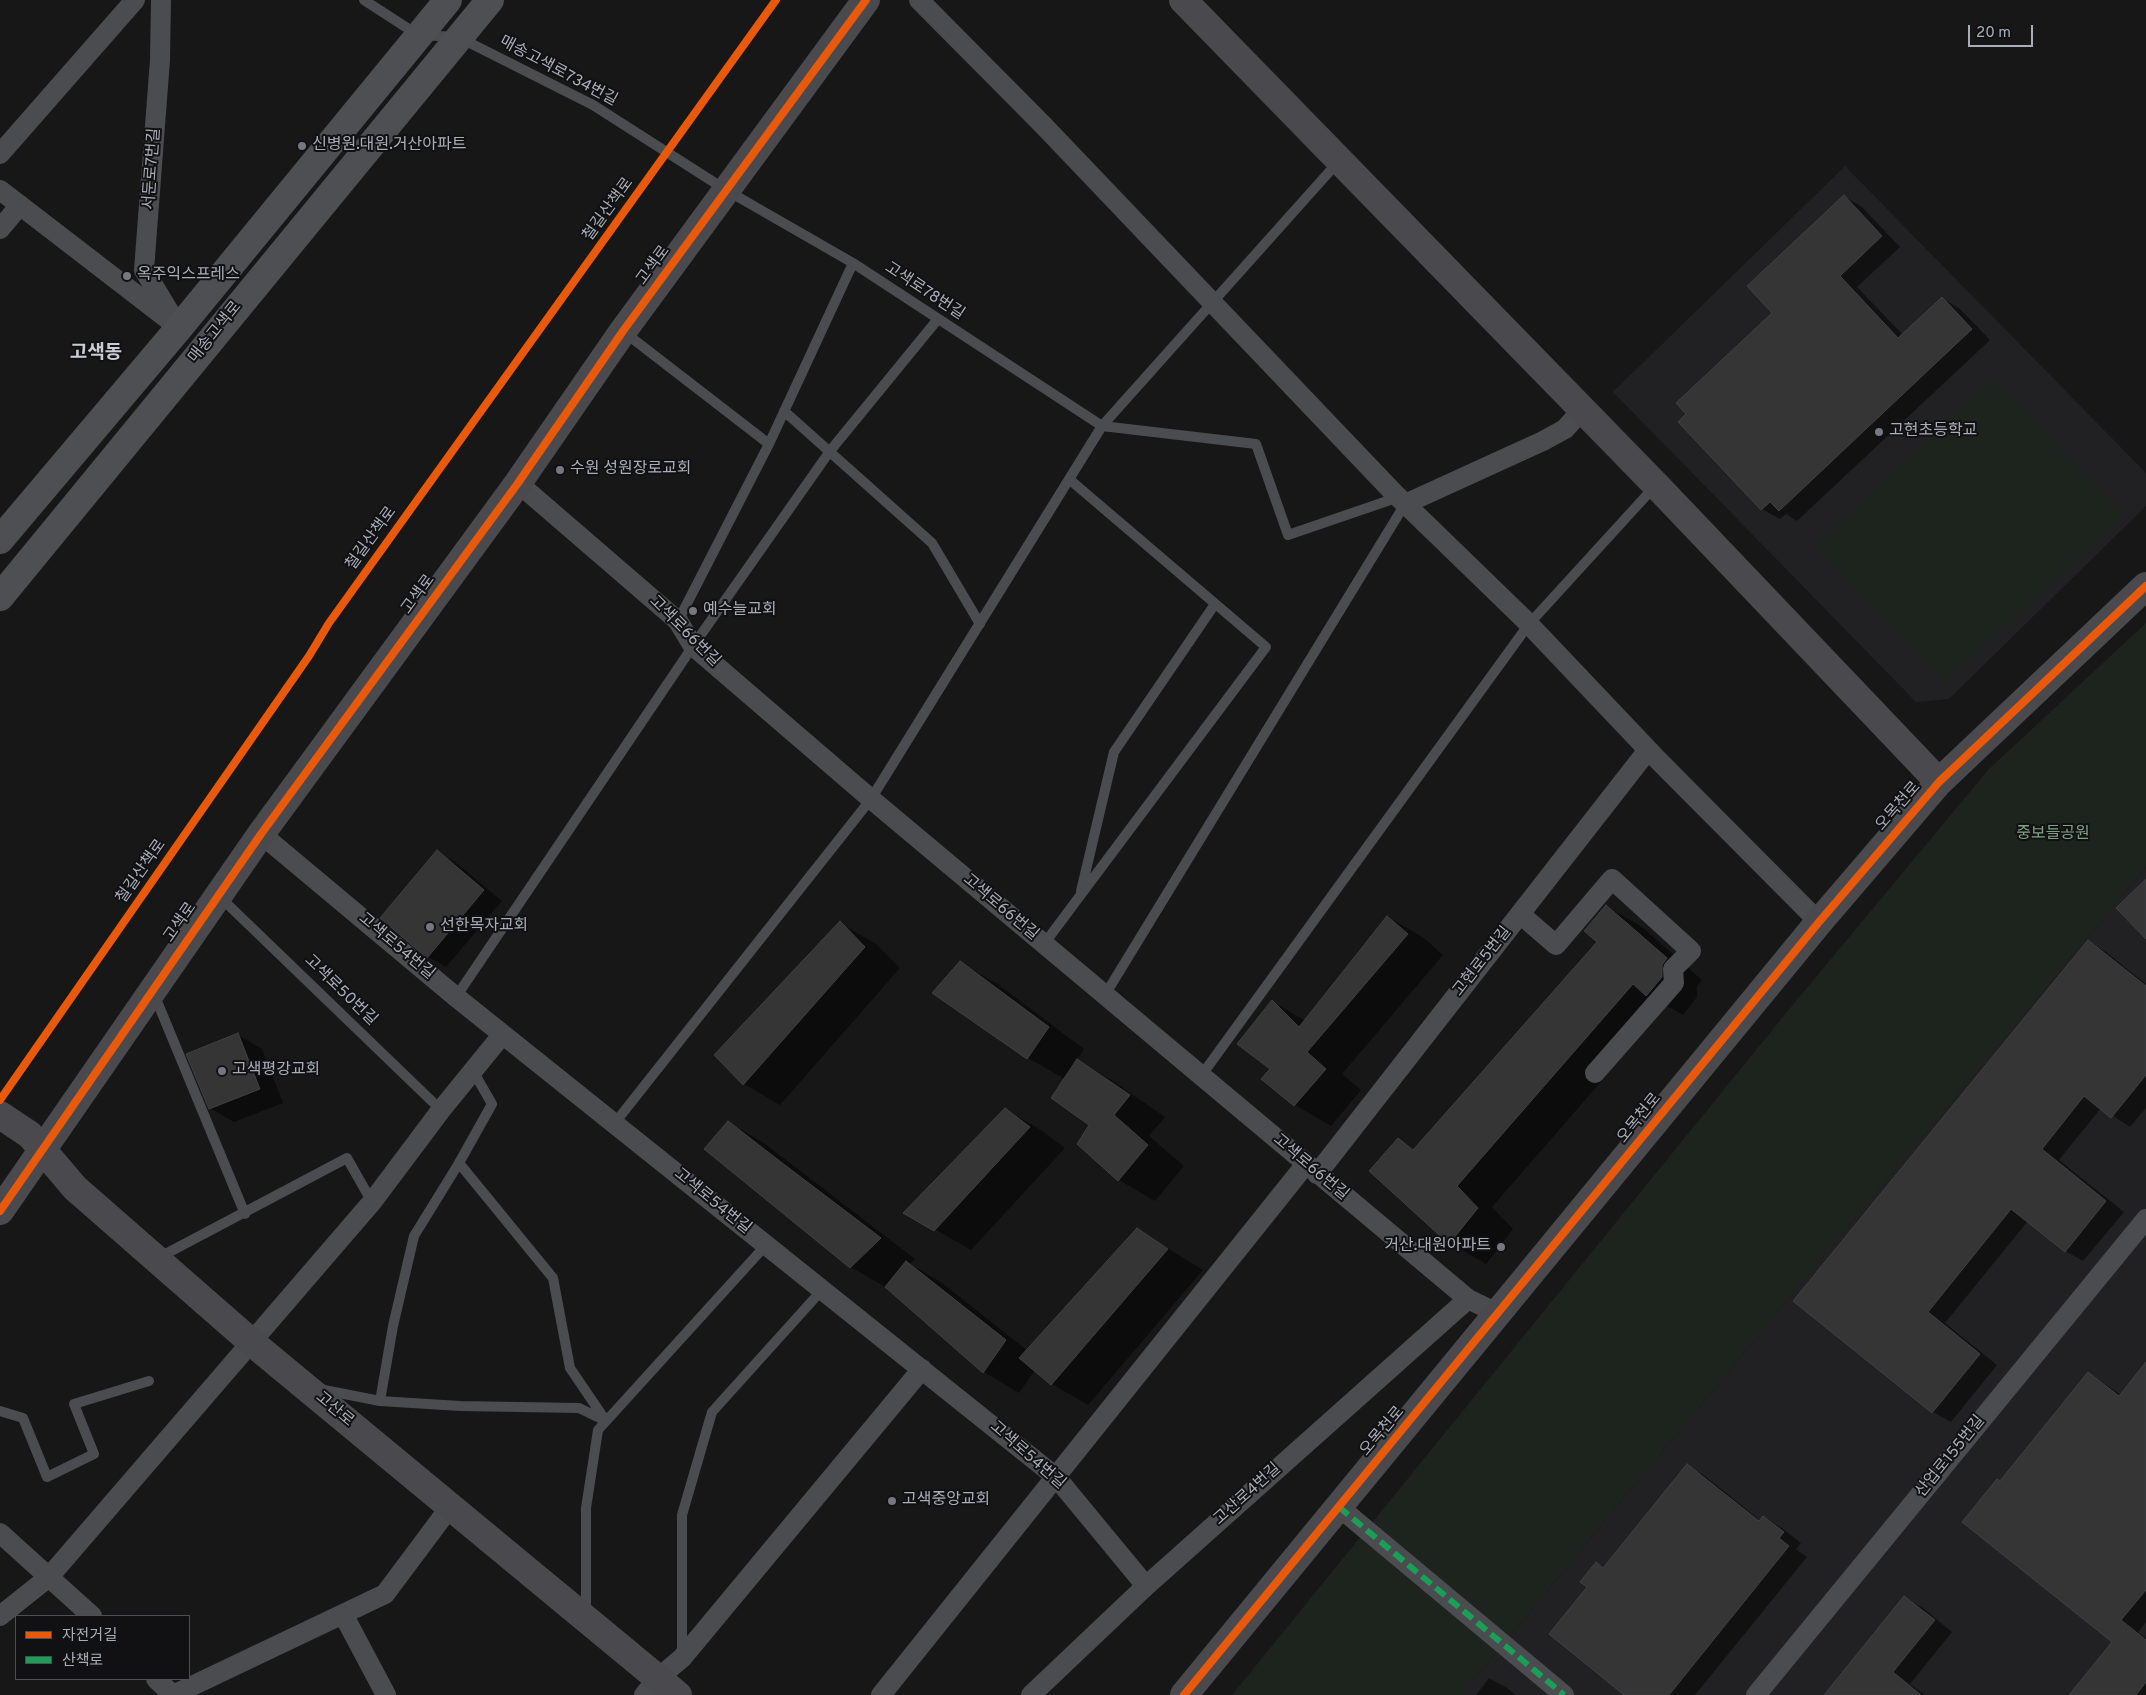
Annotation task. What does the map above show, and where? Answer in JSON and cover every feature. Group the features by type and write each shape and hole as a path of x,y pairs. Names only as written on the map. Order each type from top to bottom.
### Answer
{"main road":[{"name":"매송고색로","path":"0,540 179,328 448,0"},
{"name":"매송고색로","path":"0,597 490,0"}],"street":[{"path":"0,154 135,0"},
{"name":"서둔로7번길","path":"161,0 160,60 144,270 179,328"},
{"name":"고색로","path":"0,1211 218,894 518,483 623,332 866,0"},
{"path":"919,0 1402,500 1529,624 1648,750 1819,922"},
{"path":"1183,0 1338,162 1656,485 1939,782"},
{"path":"0,190 179,328"},
{"path":"0,229 20,205"},
{"path":"1402,500 1543,441 1565,428 1582,410"},
{"name":"고색로66번길","path":"518,483 678,621 693,646 871,799 1468,1299 1499,1314"},
{"name":"오목천로","path":"1184,1695 1499,1314 1819,922 1939,782 2146,586"},
{"name":"고현로5번길","path":"881,1695 1056,1477 1312,1169 1520,914 1648,750"},
{"name":"고색로54번길","path":"261,834 456,997 1056,1477 1146,1586"},
{"path":"1520,914 1556,945 1612,879 1692,940 1690,951 1673,968 1674,983 1595,1073"},
{"path":"0,1616 49,1577 250,1341 372,1202 441,1110 502,1034"},
{"name":"고산로","path":"0,1115 30,1135 75,1188 156,1259 250,1341 586,1620 659,1690"},
{"name":"산업로155번길","path":"1756,1695 2146,1219"},
{"name":"고산로4번길","path":"1031,1695 1146,1586 1468,1299"},
{"path":"659,1690 682,1658 922,1369"},
{"path":"157,1680 173,1695 385,1594 450,1507"},
{"path":"1339,1507 1564,1695"},
{"path":"0,1533 91,1615"},
{"path":"343,1614 386,1695"}],"lane":[{"path":"364,0 418,35"},
{"name":"매송고색로734번길","path":"418,35 458,38 593,104 726,190"},
{"path":"614,1124 871,799 1102,426 1338,162"},
{"name":"고색로78번길","path":"726,190 853,264 1102,426"},
{"path":"678,621 768,444 853,264"},
{"path":"456,997 693,646 830,451 938,319"},
{"path":"623,332 768,444"},
{"path":"784,411 932,544 980,624"},
{"path":"1102,426 1256,444 1288,535 1402,500"},
{"path":"1044,944 1266,648 1069,479"},
{"path":"1201,1076 1529,624 1656,485"},
{"path":"1105,995 1402,500"},
{"path":"1080,897 1114,752 1215,604"},
{"name":"고색로50번길","path":"218,894 441,1110"},
{"path":"152,989 245,1214"},
{"path":"380,1401 393,1326 414,1236 459,1163 492,1104 473,1071"},
{"path":"156,1259 245,1214 347,1158 372,1202"},
{"path":"459,1163 553,1278 570,1368 606,1421"},
{"path":"586,1620 586,1508 598,1430 766,1245"},
{"path":"682,1658 682,1515 712,1412 822,1290"},
{"path":"0,1411 24,1418 47,1477 94,1454 74,1404 149,1381"},
{"path":"306,1386 380,1401 460,1406 580,1408 606,1421"}],"shaded area":[{"name":"고현초등학교","path":"1845,166 2146,473 2146,506 1949,699 1916,702 1613,392"},
{"path":"2146,867 2146,1695 1461,1695"}],"green space":[{"path":"1993,378 2123,515 1945,683 1815,545"},
{"name":"중보들공원","path":"2146,623 2146,867 1461,1695 1232,1695 1782,1018 1988,770"}],"building":[{"name":"고현초등학교","path":"1844,195 1882,236 1840,276 1898,338 1942,297 1972,329 1779,511 1770,502 1761,510 1678,422 1686,414 1676,403 1772,313 1747,286"},
{"path":"437,850 484,890 427,958 380,918"},
{"path":"2146,879 2146,939 2116,908"},
{"path":"1606,905 1667,958 1662,965 1662,977 1646,996 1633,984 1457,1186 1478,1208 1449,1244 1369,1171 1398,1138 1413,1150 1597,942 1584,931"},
{"path":"1387,916 1408,934 1307,1052 1326,1069 1294,1106 1261,1079 1270,1069 1237,1044 1272,1000 1299,1027"},
{"path":"840,921 865,947 743,1085 714,1055"},
{"path":"2088,940 2146,986 2146,1075 2111,1118 2084,1096 2042,1149 2106,1201 2065,1252 2011,1209 1928,1312 1980,1354 1932,1413 1793,1301"},
{"path":"960,961 1049,1027 1027,1059 932,993"},
{"name":"고색평강교회","path":"238,1033 260,1089 209,1109 186,1054"},
{"path":"1077,1059 1130,1095 1114,1115 1148,1145 1118,1181 1077,1144 1089,1125 1051,1098"},
{"path":"1005,1108 1030,1127 934,1231 903,1213"},
{"path":"728,1121 881,1238 850,1268 704,1149"},
{"path":"1137,1228 1168,1249 1051,1385 1019,1358"},
{"path":"906,1261 1006,1340 983,1373 885,1287"},
{"path":"2146,1362 2146,1590 2121,1620 2146,1640 2146,1682 2136,1695 2069,1695 2112,1642 1962,1522 1997,1479 2000,1481 2088,1372 2119,1396"},
{"path":"1687,1464 1759,1521 1763,1516 1784,1532 1779,1538 1789,1546 1669,1695 1624,1695 1549,1634 1587,1587 1580,1582 1596,1562 1603,1568"},
{"path":"1904,1596 1935,1620 1893,1672 1921,1695 1824,1695"}],"marked path":[{"path":"1339,1507 1564,1695"}],"cycle path":[{"name":"철길산책로","path":"0,1100 309,656 329,623 776,0"},
{"path":"0,1211 261,834 518,483 623,331 866,0"},
{"path":"1184,1695 1819,922 1939,782 2146,586"}],"place":[{"name":"신병원.대원.거산아파트","path":"302,146"},
{"name":"옥주익스프레스","path":"127,276"},
{"name":"고현초등학교","path":"1879,432"},
{"name":"수원 성원장로교회","path":"560,470"},
{"name":"예수늘교회","path":"693,611"},
{"name":"선한목자교회","path":"430,927"},
{"name":"고색평강교회","path":"222,1071"},
{"name":"거산.대원아파트","path":"1501,1247"},
{"name":"고색중앙교회","path":"892,1501"}],"district":[{"name":"고색동","path":"96,354"}]}
